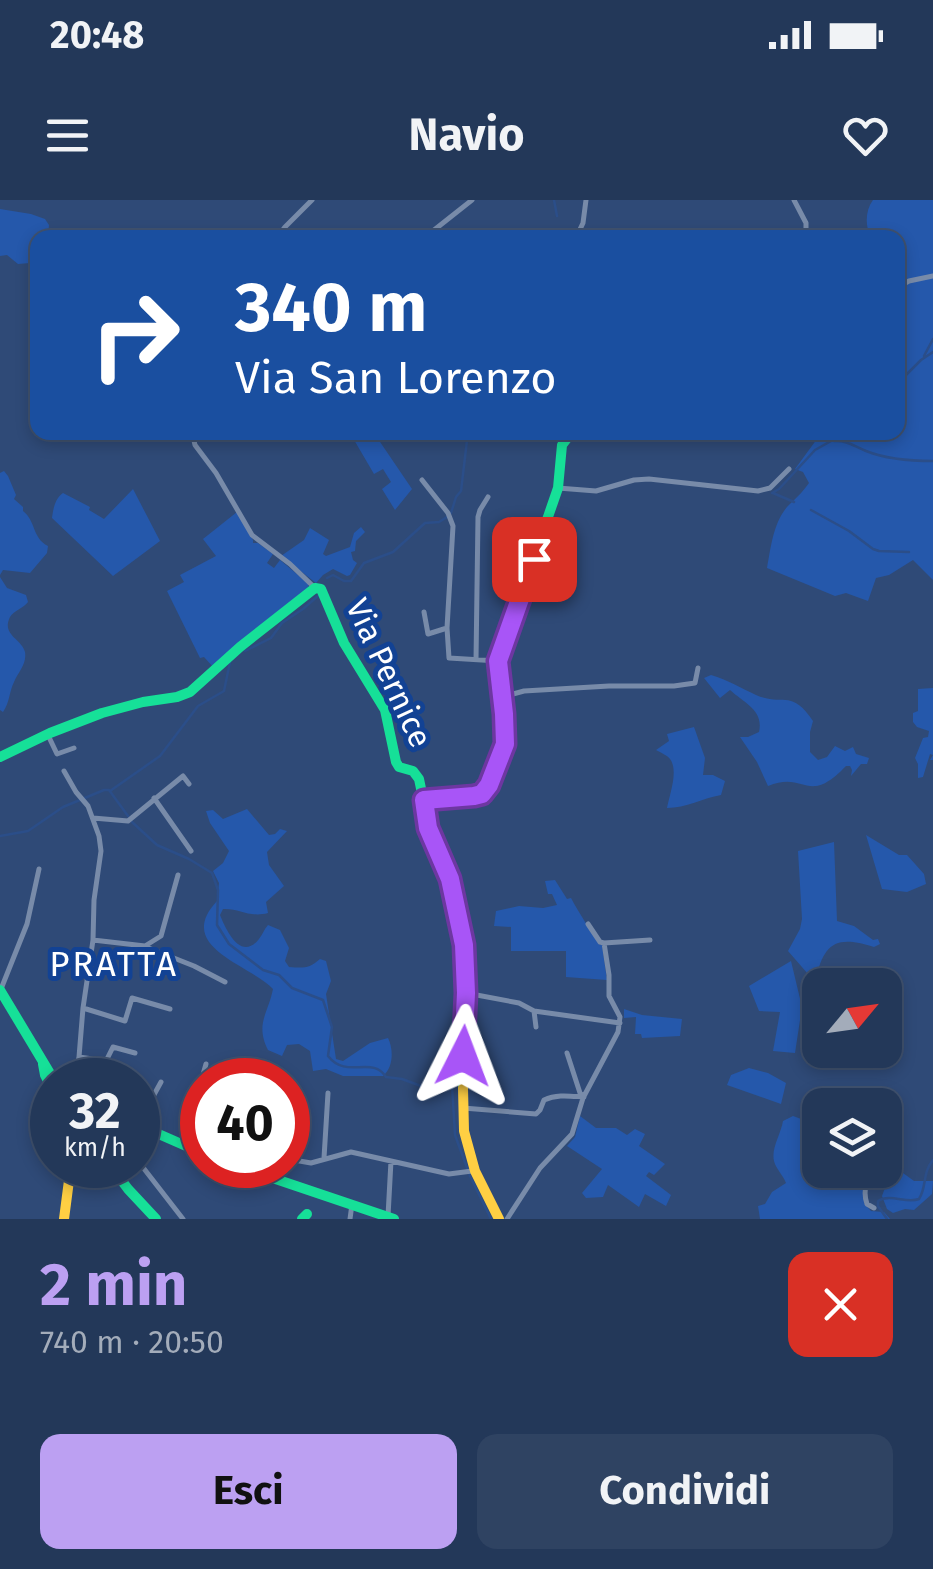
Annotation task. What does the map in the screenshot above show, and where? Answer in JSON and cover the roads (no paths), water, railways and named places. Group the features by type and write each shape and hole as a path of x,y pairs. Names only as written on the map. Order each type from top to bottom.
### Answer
{"street":[{"path":"282,230 312,200"},
{"path":"436,230 472,200"},
{"path":"580,230 586,200"},
{"path":"794,200 806,230"},
{"path":"905,283 933,276"},
{"name":"Via Pernice","path":"194,440 252,535 319,590 344,643 385,710 396,762 417,774 424,800"},
{"path":"566,440 558,488 498,661 505,744 486,790 474,796 424,800 428,828 447,870 464,945 463,1108 471,1172 503,1219 527,1184 572,1134 584,1097 620,1023 609,996 604,944"},
{"path":"558,488 596,491 649,479 758,491 770,488 788,469"},
{"path":"422,480 452,520 447,628 450,658 498,661"},
{"path":"476,660 478,517 488,497"},
{"path":"0,757 47,732 139,702 190,692 229,656 319,590"},
{"path":"424,612 428,634 447,628"},
{"path":"502,697 524,691 674,686 695,682 698,668"},
{"path":"47,732 57,754 74,748"},
{"path":"64,771 87,804 101,851 79,1056 106,1061 113,1046 135,1053"},
{"path":"93,818 128,821 183,776 189,784"},
{"path":"154,798 190,851"},
{"path":"39,869 27,924 0,990 41,1058"},
{"path":"144,946 161,936 178,875"},
{"path":"588,924 604,944 650,940"},
{"path":"93,940 144,946 225,982"},
{"path":"466,993 520,1003 534,1011 620,1023"},
{"path":"82,1008 125,1021 132,998 170,1009"},
{"path":"534,1011 536,1027"},
{"path":"568,1053 584,1097"},
{"path":"324,1158 328,1093"},
{"path":"463,1108 536,1114 548,1098 584,1097"},
{"path":"310,1162 351,1152 449,1174 471,1172"},
{"path":"307,1188 391,1217 390,1161"},
{"path":"64,1219 68,1188"},
{"path":"127,1188 156,1219"},
{"path":"158,1188 182,1219"},
{"path":"865,1188 867,1204 874,1208"},
{"path":"350,1219 352,1204"}],"waterway":[{"path":"554,200 557,216"},
{"path":"924,356 933,339"},
{"path":"905,376 933,352"},
{"path":"451,513 461,491 467,440"},
{"path":"772,493 815,450 833,440"},
{"path":"834,441 890,458 933,461"},
{"path":"773,493 794,502"},
{"path":"811,510 873,549 909,552"},
{"path":"327,578 333,575 351,581 364,563 393,552 425,523 447,517"},
{"path":"245,651 271,638 282,623 319,595"},
{"path":"110,791 160,756 198,706 224,691 230,662"},
{"path":"0,836 28,831 63,807 104,790 109,790 128,816"},
{"path":"132,822 157,845 212,873 218,890 217,925 229,944 263,970 279,975 292,988 323,1000 332,1027 328,1056 335,1063 374,1068 386,1077 429,1089 443,1082 452,1085 455,1135 491,1219"},
{"path":"887,1219 878,1201 919,1199 933,1160"}],"district":[{"name":"PRATTA","path":"114,964"}]}
